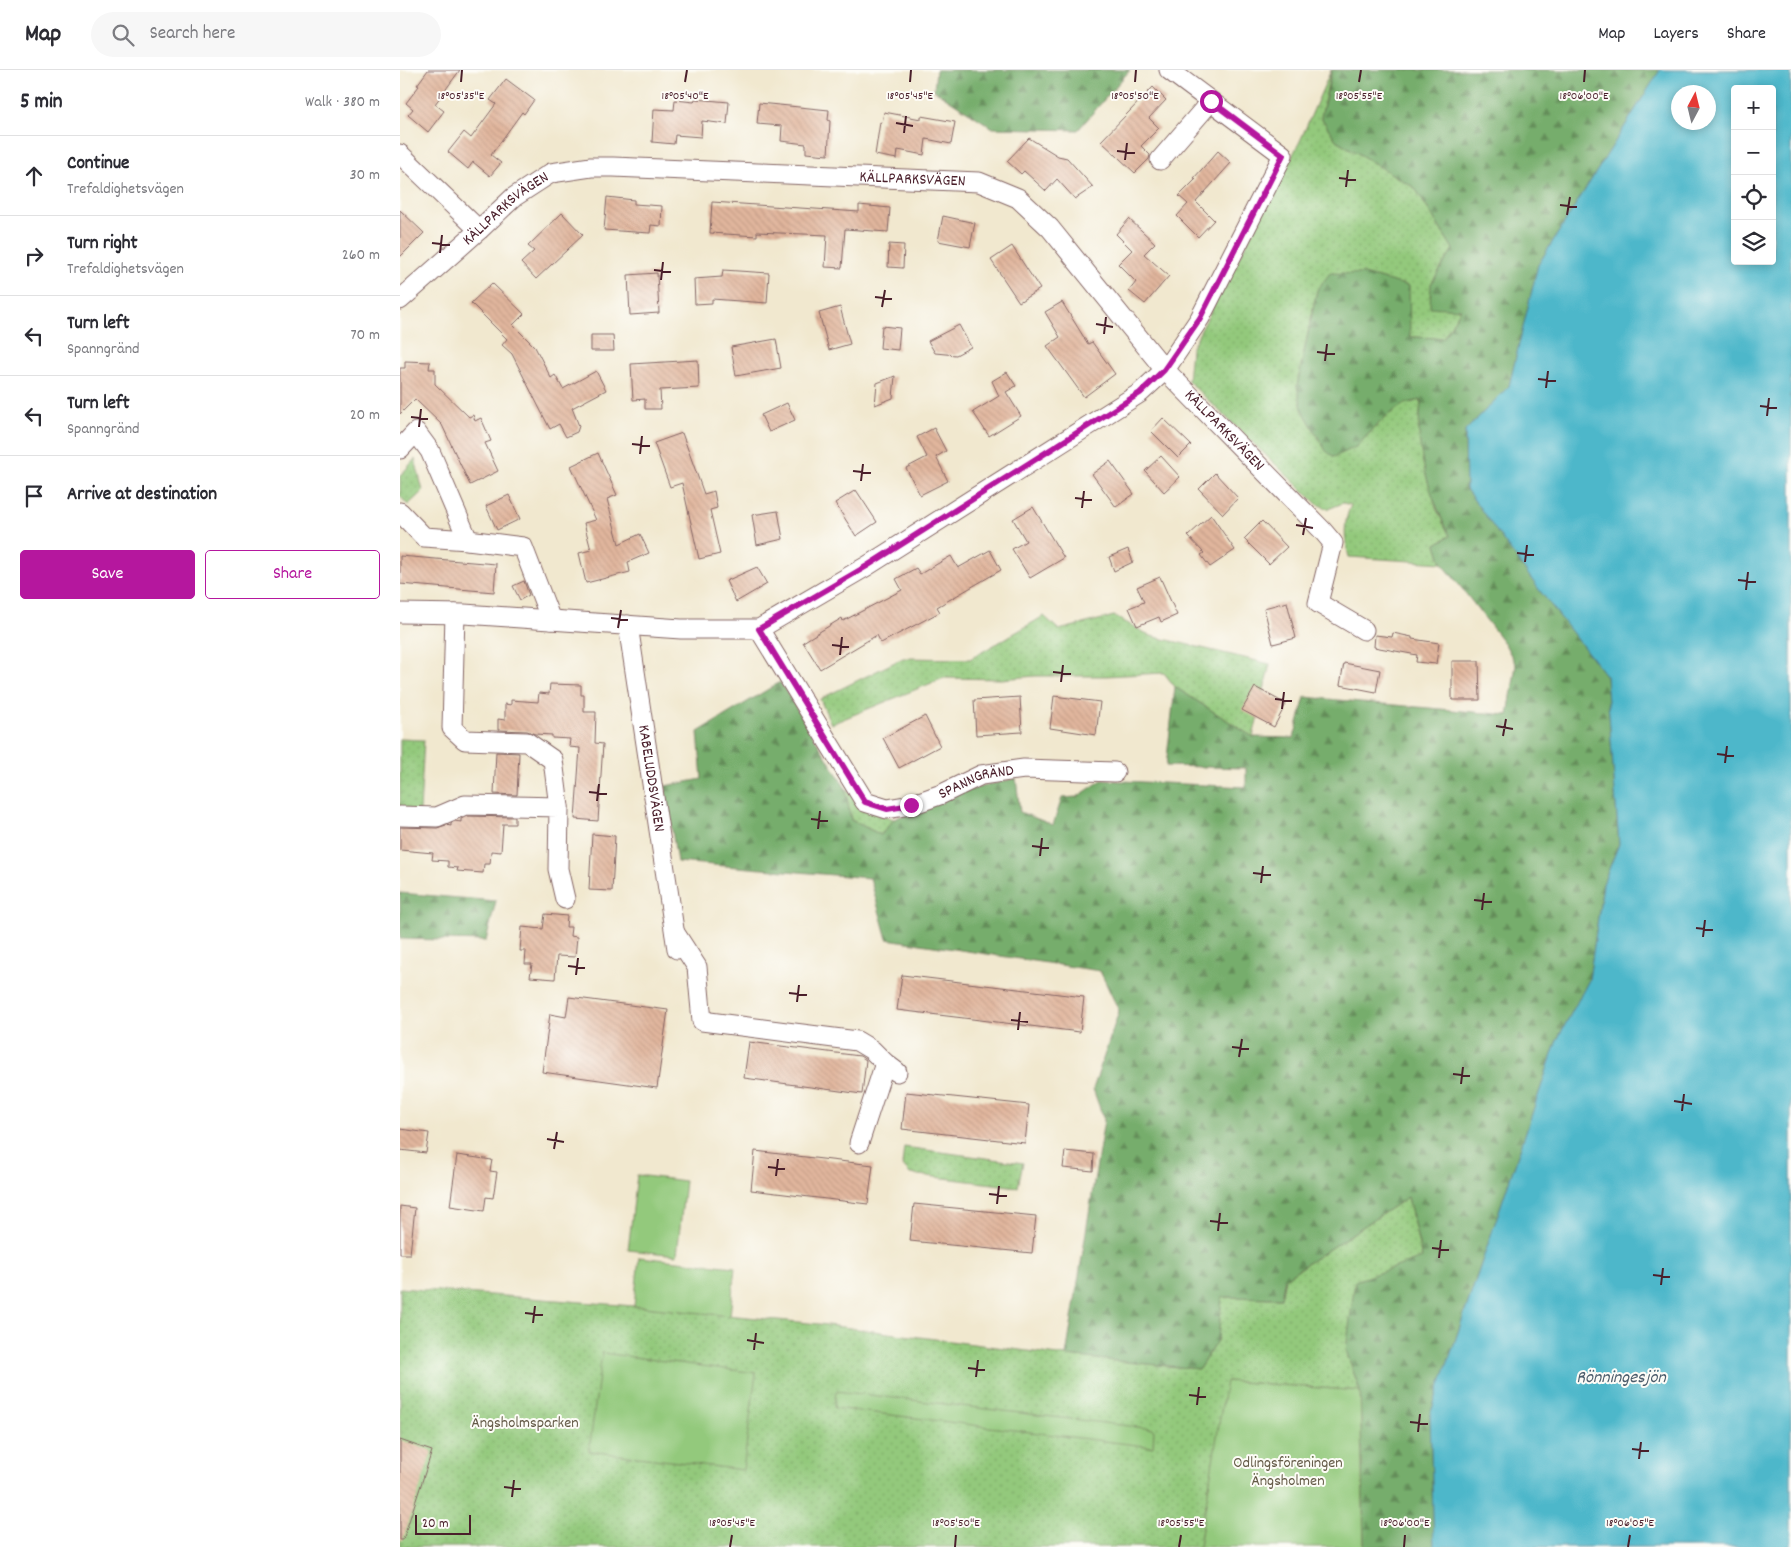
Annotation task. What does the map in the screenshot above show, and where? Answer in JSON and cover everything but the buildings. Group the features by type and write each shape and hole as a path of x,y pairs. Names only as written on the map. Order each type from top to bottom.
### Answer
{"street":[{"path":"400,613 455,614 628,624 681,630 759,629 867,566 1140,393 1164,370 1200,318 1283,155 1169,70"},
{"path":"1160,160 1211,101"},
{"path":"400,154 479,230"},
{"name":"KÄLLPARKSVÄGEN","path":"400,300 514,197 551,172 591,167 979,182 1018,198 1050,228 1164,370 1322,530 1333,543 1318,602 1364,630"},
{"path":"400,449 416,432 430,451 468,540"},
{"path":"400,512 424,538 468,540 523,548 551,620"},
{"path":"455,614 452,728 465,740 527,742 553,760 559,807 558,869 565,899"},
{"name":"KABELUDDSVÄGEN","path":"628,624 675,941 697,966 702,1022 857,1040 872,1050 891,1068 859,1143"},
{"name":"SPANNGRÄND","path":"759,629 865,802 887,809 911,805 942,794 981,775 1024,769 1115,772"},
{"path":"400,816 437,817 465,805 559,807"}],"green space":[{"path":"936,70 1130,70 1078,130 993,128 934,90"},
{"path":"1331,70 1321,117 1336,140 1415,188 1453,249 1431,284 1461,309 1443,338 1410,337 1317,290 1297,386 1356,447 1385,417 1404,404 1421,400 1419,429 1436,508 1450,536 1436,544 1442,563 1349,557 1345,531 1351,505 1343,503 1328,509 1317,504 1188,381 1191,349 1300,141"},
{"path":"1332,70 1660,70 1538,265 1509,386 1465,431 1466,489 1540,591 1606,676 1619,844 1603,884 1589,980 1557,1040 1430,1415 1434,1547 1364,1547 1360,1391 1346,1350 1355,1281 1422,1258 1408,1197 1285,1278 1281,1298 1222,1297 1218,1339 1199,1369 1066,1356 1104,1120 1093,1089 1119,1011 1100,971 887,939 870,878 677,862 665,786 702,779 698,732 780,682 845,787 851,820 881,835 894,819 961,792 1016,778 1020,812 1053,825 1062,798 1077,797 1102,780 1246,787 1246,768 1166,766 1175,687 1253,737 1294,738 1305,697 1508,715 1516,665 1505,644 1442,563 1436,544 1450,536 1428,484 1420,441 1421,400 1404,404 1385,417 1356,447 1334,457 1326,451 1302,409 1297,386 1317,290 1330,273 1363,274 1409,286 1410,337 1443,338 1461,309 1430,307 1431,284 1453,249 1415,188 1336,140 1321,117"},
{"path":"415,459 423,491 408,505 400,496 400,476"},
{"path":"1044,616 1059,630 1114,616 1151,636 1270,664 1253,737 1175,687 1164,673 1105,676 1035,676 1002,679 944,678 831,724 820,699 903,658 970,659"},
{"path":"400,739 424,740 420,811 400,810"},
{"path":"845,787 861,805 878,814 894,819 881,835 851,820"},
{"path":"400,893 496,901 486,941 400,939"},
{"path":"904,1147 1023,1163 1018,1187 910,1174 902,1165"},
{"path":"637,1175 685,1181 677,1255 628,1250"},
{"name":"Ängsholmsparken","path":"1408,1197 1422,1259 1346,1350 1360,1391 1227,1381 1199,1547 400,1547 400,1288 634,1306 819,1324 1066,1356 1199,1369 1218,1339 1221,1297 1281,1298 1285,1278"},
{"path":"639,1257 735,1267 730,1316 634,1306"},
{"path":"602,1353 756,1373 743,1470 589,1451"},
{"name":"Odlingsföreningen Ängsholmen","path":"1226,1381 1360,1391 1364,1547 1199,1547"},
{"path":"836,1391 1154,1429 1153,1447 834,1408"}],"water":[{"name":"Rönningesjön","path":"1660,70 1791,70 1791,1547 1434,1547 1430,1415 1557,1040 1589,980 1603,884 1619,844 1606,676 1540,591 1466,489 1465,431 1509,386 1538,265"}],"route":[{"path":"911,805 887,809 865,802 759,629 867,566 1140,393 1164,370 1200,318 1283,155 1211,101"}]}
